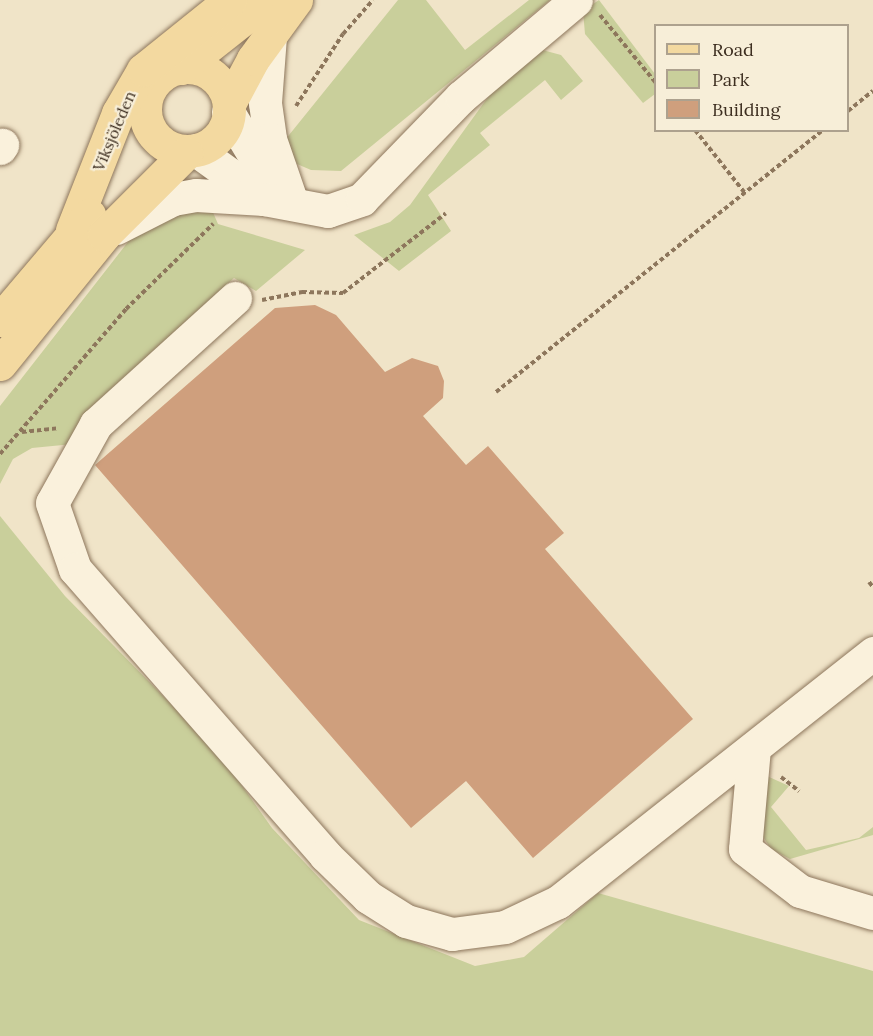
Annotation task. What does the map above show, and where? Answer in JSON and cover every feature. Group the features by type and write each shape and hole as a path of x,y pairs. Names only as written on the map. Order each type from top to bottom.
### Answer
{"main road":[{"name":"Viksjöleden","path":"72,230 118,113 143,70 230,0"},
{"path":"191,152 172,151 155,138 146,112 154,87 267,0"},
{"path":"0,364 104,235 191,152 216,135 270,36 296,0"},
{"path":"181,68 200,66 217,75 229,108"},
{"name":"Viksjöleden","path":"0,320 72,230 114,185 146,112"}],"lane":[{"path":"191,152 279,192 328,211 362,199 461,97 585,4"},
{"path":"270,36 265,103 279,192"},
{"path":"229,108 255,157 279,192"},
{"path":"104,235 173,199 205,195 279,192"},
{"path":"235,298 96,424 52,503 75,569 325,855 368,897 406,921 452,934 505,927 558,902 873,653"},
{"path":"754,748 745,849 800,891 873,913"}],"path":[{"path":"292,112 343,34 373,0"},
{"path":"585,4 654,80"},
{"path":"849,110 873,91"},
{"path":"697,132 745,193"},
{"path":"496,392 821,132"},
{"path":"0,454 126,309 221,213"},
{"path":"235,298 260,301 293,292 343,293 446,213"},
{"path":"869,582 873,587"}],"green space":[{"path":"398,0 426,0 465,50 529,0 550,0 341,171 311,170 297,164 285,140"},
{"path":"599,0 654,73 654,95 643,103 585,34 583,11"},
{"path":"535,48 561,55 583,81 561,100 545,80 480,133 490,145 428,195 451,231 399,271 354,235 390,222 410,205 512,64"},
{"path":"209,203 218,224 305,250 256,291 234,278 86,417 73,444 32,448 13,459 0,484 0,406 142,224"},
{"path":"0,516 65,596 218,752 272,828 359,920 475,966 524,957 598,893 873,971 873,1036 0,1036"},
{"path":"767,776 789,786 771,807 806,850 859,838 873,827 873,835 790,859 771,849 762,835"}],"building":[{"path":"315,305 336,315 385,372 412,358 438,366 444,381 443,398 423,416 466,465 488,446 564,533 545,549 693,719 533,858 466,781 411,828 95,465 275,308"}]}
